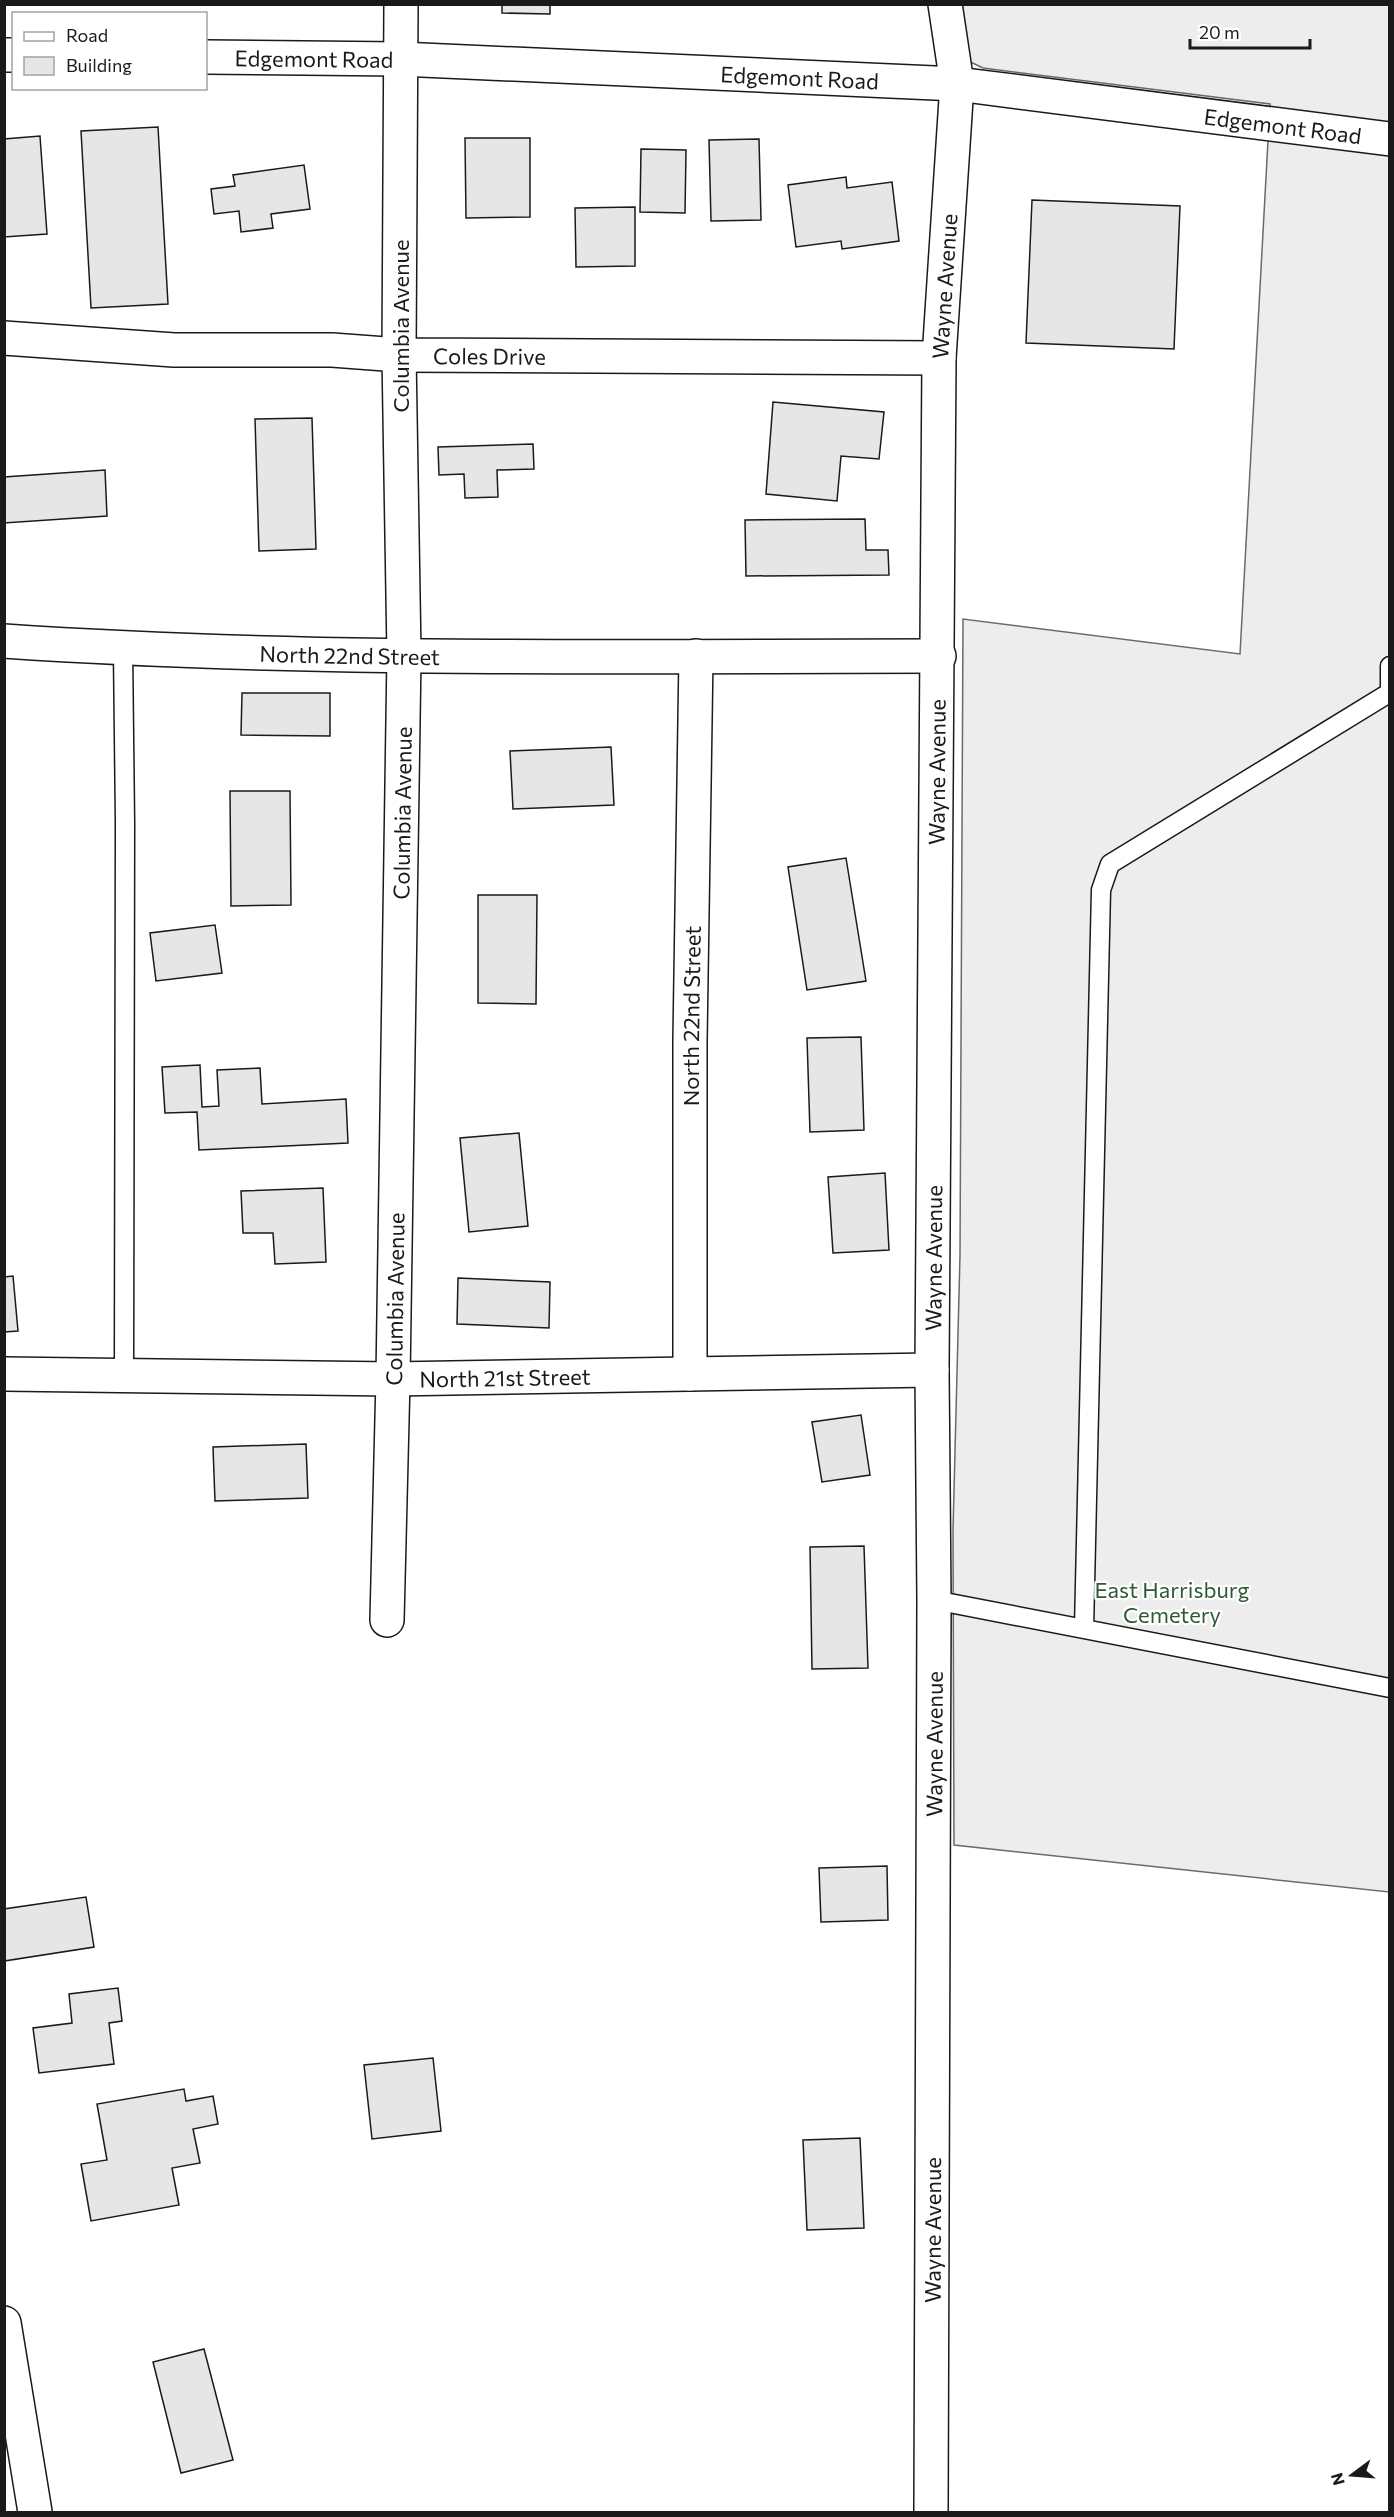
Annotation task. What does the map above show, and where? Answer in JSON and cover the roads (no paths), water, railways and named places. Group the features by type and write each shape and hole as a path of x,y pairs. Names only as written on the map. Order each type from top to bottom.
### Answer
{"street":[{"name":"Columbia Avenue","path":"387,1620 404,655 399,355 401,4"},
{"name":"Wayne Avenue","path":"932,2512 934,1600 932,1371 939,656 939,358 957,84 945,4"},
{"name":"Edgemont Road","path":"207,57 399,59 957,84 1389,138"},
{"name":"Coles Drive","path":"4,338 174,350 332,350 399,355 939,358"},
{"name":"North 22nd Street","path":"4,641 123,649 404,655 939,656"},
{"name":"North 22nd Street","path":"690,1374 690,1041 696,656"},
{"name":"North 21st Street","path":"4,1374 393,1379 932,1371"},
{"path":"4,2323 35,2512"}],"lane":[{"path":"123,649 124,1376"},
{"path":"1084,1629 1101,890 1110,864 1389,694 1389,666"},
{"path":"934,1600 1389,1688"}],"park label":[{"name":"East Harrisburg Cemetery","path":"1172,1602"}]}
